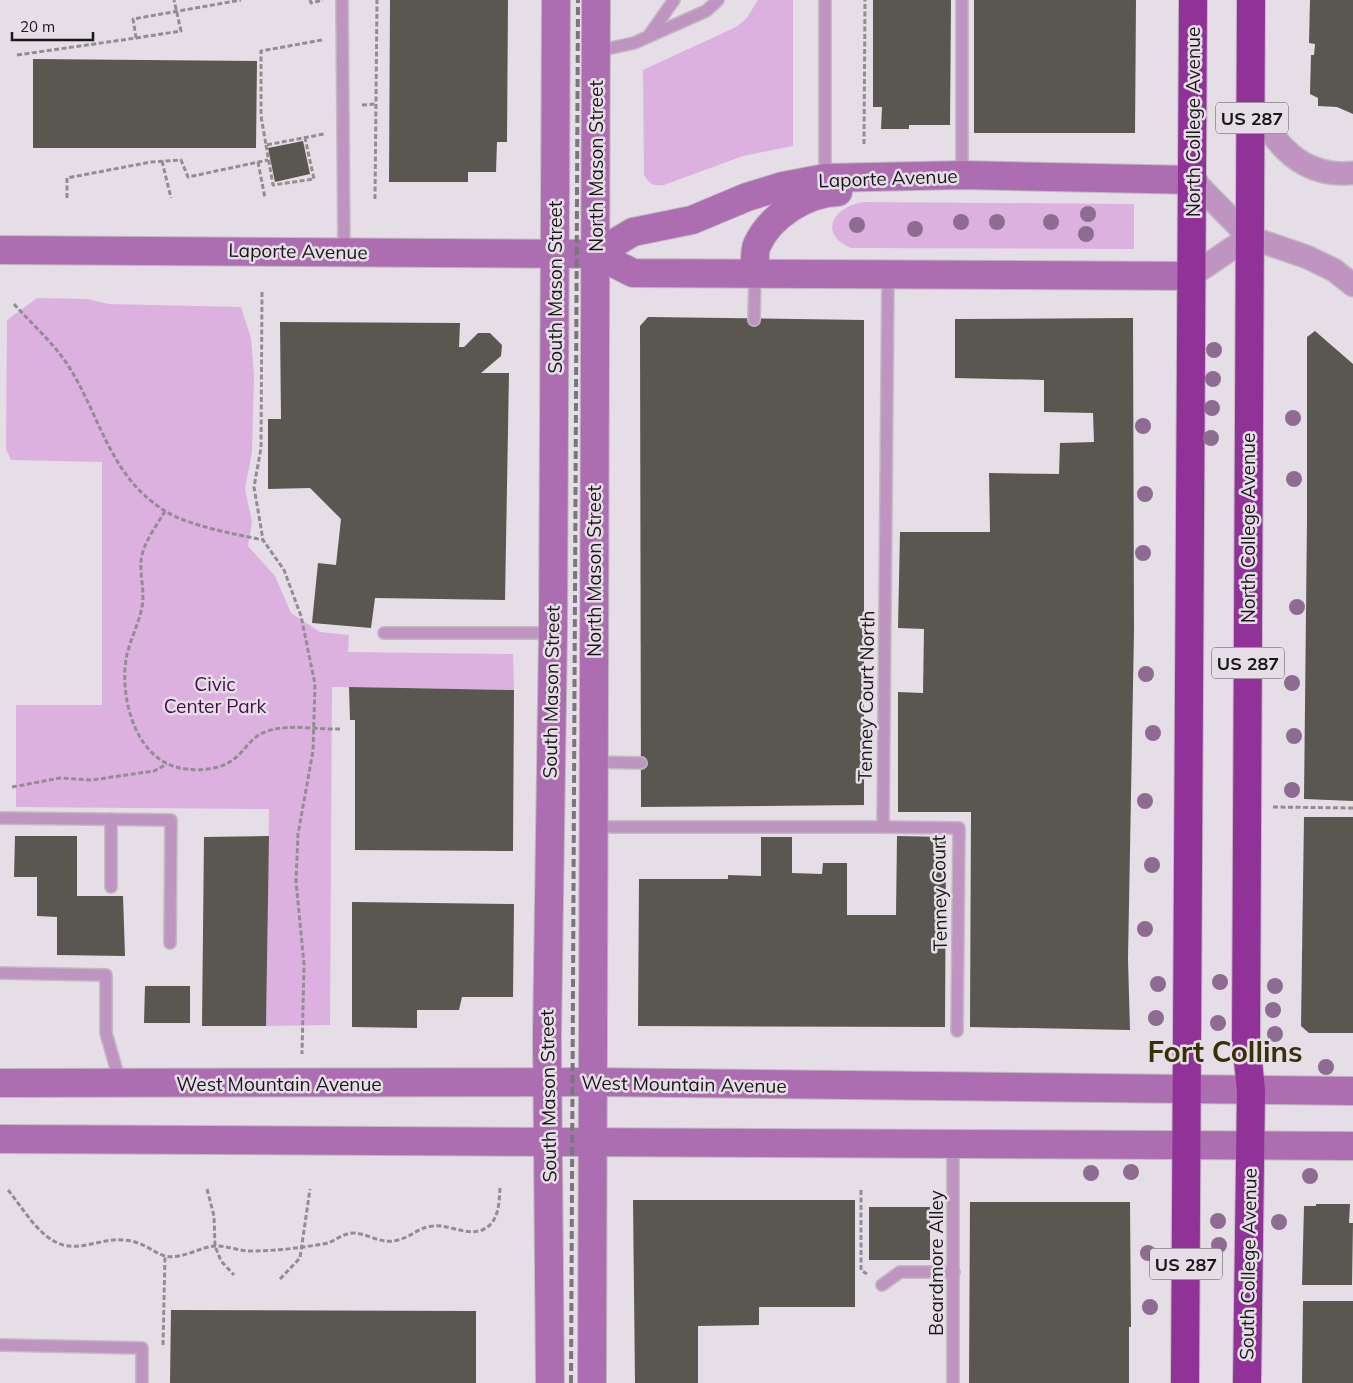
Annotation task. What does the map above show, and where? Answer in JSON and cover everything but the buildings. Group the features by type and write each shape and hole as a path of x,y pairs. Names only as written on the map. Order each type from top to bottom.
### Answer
{"highway":[{"name":"North College Avenue","path":"1187,1144 1193,0"},
{"name":"North College Avenue","path":"1250,1145 1251,1090 1246,1042 1251,0"},
{"name":"US 287","path":"1185,1383 1187,1144"},
{"name":"South College Avenue","path":"1247,1383 1250,1145"}],"street":[{"name":"South Mason Street","path":"550,1383 547,1017 553,633 556,0"},
{"name":"North Mason Street","path":"592,1141 596,0"},
{"path":"1252,103 1271,136 1301,163 1323,171 1353,173"},
{"name":"Laporte Avenue","path":"596,254 633,232 692,220 747,197 783,186 825,178 962,176 1193,180"},
{"path":"754,272 756,246 771,224 797,204 826,193 923,189 962,176"},
{"path":"1193,180 1249,237 1307,257 1334,270 1353,284"},
{"path":"1191,276 1249,237"},
{"name":"Laporte Avenue","path":"0,250 596,254 633,273 754,272 1191,276"},
{"name":"West Mountain Avenue","path":"0,1083 592,1082 1353,1091"},
{"path":"0,1139 1353,1146"},
{"path":"592,1141 592,1383"}],"lane":[{"path":"342,0 344,251"},
{"path":"649,36 674,0"},
{"path":"595,52 634,43 706,11 718,0"},
{"path":"825,0 825,178"},
{"path":"962,0 962,176"},
{"path":"754,272 754,320"},
{"name":"Tenney Court North","path":"883,827 888,274"},
{"path":"384,633 553,633"},
{"path":"592,762 641,763"},
{"path":"0,818 171,820 170,943"},
{"path":"110,819 110,886"},
{"path":"592,827 883,827"},
{"name":"Tenney Court","path":"883,827 959,828 957,1031"},
{"path":"0,973 106,975 106,1033 120,1083"},
{"name":"Beardmore Alley","path":"953,1143 953,1383"},
{"path":"882,1285 900,1272 954,1272"},
{"path":"0,1345 142,1348 142,1383"}],"path":[{"path":"17,55 181,31 174,0"},
{"path":"136,38 133,19 241,0"},
{"path":"310,0 311,2 323,0"},
{"path":"375,199 377,0"},
{"path":"864,144 865,0"},
{"path":"305,138 314,179 273,185 261,116 261,51 322,40"},
{"path":"357,105 376,104"},
{"path":"266,145 324,134"},
{"path":"67,198 67,178 162,161 180,160 188,177 268,160"},
{"path":"162,161 171,198"},
{"path":"258,162 265,198"},
{"path":"262,292 260,448 254,487 263,540 284,570 301,616 315,684 313,751 298,834 296,881 304,964 302,1054"},
{"path":"14,304 63,358 93,411 113,458 134,486 166,511 217,530 263,540"},
{"path":"166,511 142,552 140,563 144,597 127,655 126,687 135,730 154,754 167,764 185,769 219,767 233,760 252,740 263,732 277,728 340,729"},
{"path":"12,787 60,778 92,780 128,775 154,771 167,764"},
{"path":"1248,806 1353,808"},
{"path":"8,1190 45,1235 63,1244 82,1247 115,1239 129,1240 144,1244 166,1256 185,1255 215,1246 248,1251 325,1244 341,1235 355,1233 382,1242 399,1240 422,1227 433,1226 465,1232 482,1230 495,1221 499,1208 500,1188"},
{"path":"207,1189 214,1216 215,1246 221,1261 234,1275"},
{"path":"280,1279 300,1258 310,1189"},
{"path":"861,1190 861,1270 882,1285"},
{"path":"163,1354 166,1256"}],"green space":[{"path":"758,0 793,0 793,146 743,156 664,185 652,184 644,175 643,70 736,27 746,19"},
{"path":"865,202 1134,204 1134,249 851,248 840,242 834,235 832,228 834,220 845,208"},
{"name":"Civic Center Park","path":"37,298 87,299 109,304 241,307 251,338 254,376 252,452 245,489 252,522 248,546 275,576 291,613 320,632 349,635 348,652 513,654 514,690 332,687 330,1025 266,1026 269,809 16,807 16,705 102,705 102,462 11,460 6,449 7,320"}],"railway":[{"path":"571,1383 578,0"}],"district":[{"name":"Fort Collins","path":"1225,1051"}]}
